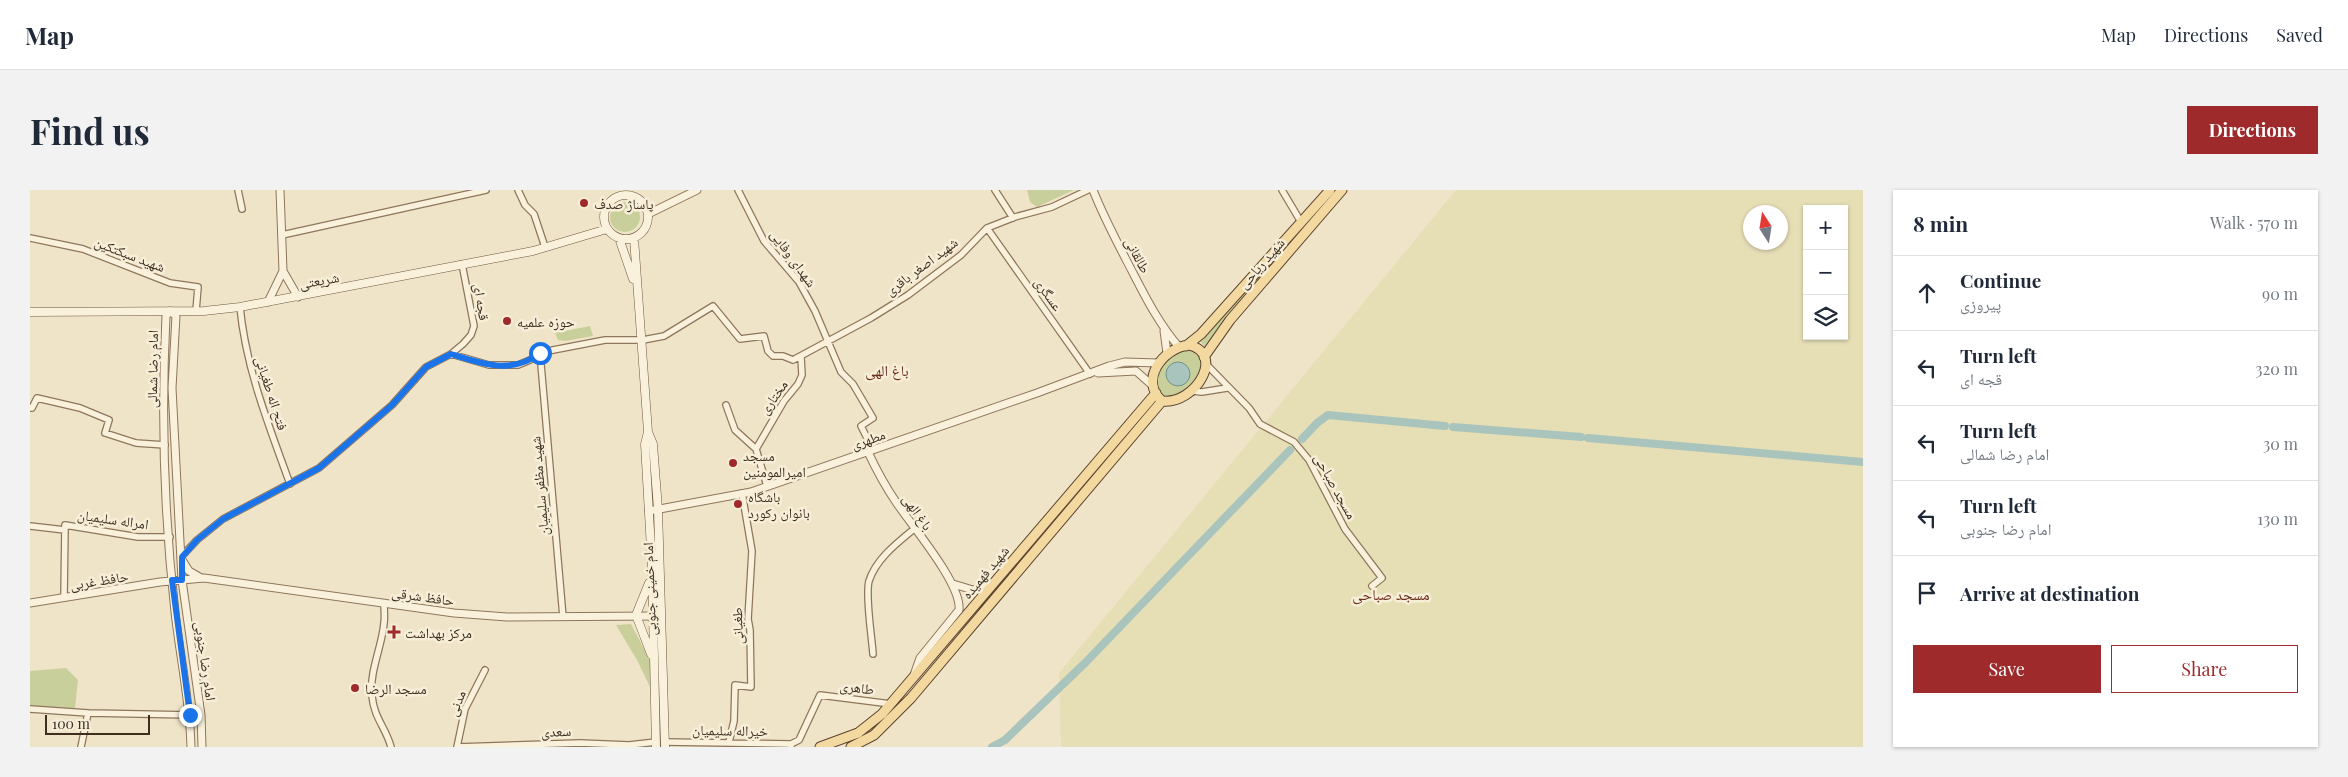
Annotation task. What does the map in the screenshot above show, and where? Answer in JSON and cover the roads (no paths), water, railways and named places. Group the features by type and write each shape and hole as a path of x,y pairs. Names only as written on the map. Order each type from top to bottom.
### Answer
{"main road":[{"name":"شهید ریاحی","path":"1182,346 1201,334 1330,190"},
{"name":"شهید ریاحی","path":"1204,360 1230,320 1342,190"},
{"path":"619,238 634,238 645,228 648,214 642,202 623,192 610,201 605,207 603,215 607,229 619,238 636,286"},
{"name":"شریعتی","path":"30,312 170,312 240,307 545,247 607,229"},
{"path":"634,238 636,286"},
{"name":"امام خمینی جنوبی","path":"636,286 643,340 648,432 645,444 652,566 656,745"},
{"path":"1182,346 1197,347 1204,360 1204,375 1192,392 1183,398 1171,402 1162,401 1155,390 1158,363 1168,353 1182,346"},
{"name":"شهید فهمیده","path":"820,747 858,733 892,704 1155,390"},
{"name":"شهید فهمیده","path":"851,747 874,735 911,698 1162,401"},
{"name":"امام خمینی جنوبی","path":"648,432 654,444 658,509 665,744"},
{"path":"652,566 647,592 636,616 654,660"}],"street":[{"path":"238,190 242,209"},
{"path":"268,302 283,271 280,190"},
{"path":"282,235 486,190"},
{"path":"518,190 524,205 534,214 545,247"},
{"path":"648,214 697,190"},
{"name":"شهدای وفایی","path":"738,190 764,241 799,282 815,311 840,372 853,384 873,418 862,426 870,451"},
{"path":"995,190 1013,218"},
{"name":"شهید اصغر باقری","path":"801,356 908,295 961,255 987,228 1029,212 1052,207 1088,190"},
{"name":"طالقانی","path":"1093,190 1104,217 1164,330"},
{"path":"1282,190 1301,222"},
{"name":"عسگری","path":"987,228 1090,374"},
{"name":"شهید سبکتکین","path":"30,238 83,249 170,283 198,287 196,311"},
{"name":"قجه ای","path":"182,559 197,540 223,519 319,468 392,405 426,367 451,354 471,336 474,326 462,264"},
{"path":"283,271 298,297"},
{"path":"451,354 489,365 525,363 540,353 605,340 643,340 664,336 713,306 740,339 764,336 768,351 773,356 783,356 793,360 801,356"},
{"name":"فتح اله طغیانی","path":"240,307 243,337 251,369 290,484"},
{"name":"امام رضا شمالی","path":"172,580 162,376 166,316 170,312 176,316 172,388 182,580"},
{"path":"1164,330 1182,346"},
{"path":"1164,330 1168,353"},
{"name":"شهید مظفر سلیمیان","path":"540,353 563,617"},
{"name":"مختاری","path":"756,449 784,400 798,384 802,375 801,356"},
{"path":"1204,360 1227,388"},
{"name":"مطهری","path":"649,511 742,493 767,486 1125,362 1158,363"},
{"path":"1090,374 1136,371 1155,390"},
{"path":"1192,392 1227,388"},
{"name":"مسجد صباحی","path":"1227,388 1249,408 1260,424 1294,442 1312,464 1346,529 1382,578 1372,586"},
{"path":"30,408 32,408 37,398 80,408 109,420 105,433 136,443 165,445"},
{"path":"726,405 735,430 756,449 767,486"},
{"name":"باغ الهی","path":"870,451 883,482 953,584"},
{"name":"طغیانی","path":"729,742 734,721 736,685 751,686 750,630 748,619 752,551 742,493"},
{"name":"امراله سلیمیان","path":"64,598 65,525 138,538 170,538"},
{"path":"30,526 65,530"},
{"path":"873,654 868,583 875,567 891,549 914,529"},
{"path":"182,559 189,570 201,578"},
{"path":"160,582 171,566 182,568"},
{"name":"حافظ شرقی","path":"172,580 201,578 470,614 563,617 662,616"},
{"name":"حافظ غربی","path":"30,603 172,580"},
{"name":"امام رضا جنوبی","path":"172,580 190,715 191,747"},
{"name":"امام رضا جنوبی","path":"182,580 201,715 202,747"},
{"path":"953,584 973,590 994,583"},
{"path":"913,679 920,658 959,610 960,602 953,584"},
{"path":"384,603 384,623 372,680 372,695 375,716 388,737 391,747"},
{"name":"مدنی","path":"457,747 465,709 485,670"},
{"name":"طاهری","path":"791,746 799,740 820,695 892,704"},
{"path":"30,709 88,713 190,715"},
{"path":"81,747 88,713"},
{"name":"خیراله سلیمیان","path":"665,744 729,742 791,746"},
{"name":"سعدی","path":"457,747 580,743 656,745"}],"water":[{"path":"1178,362 1187,365 1190,374 1187,383 1178,386 1169,383 1166,374 1169,365"}],"waterway":[{"path":"1302,439 1317,423 1328,415 1445,426"},
{"path":"1453,427 1581,437"},
{"path":"1588,438 1863,462"},
{"path":"992,747 1005,740 1086,662 1290,450"}],"place":[{"name":"پاساژ صدف","path":"584,203"},
{"name":"حوزه علمیه","path":"507,321"},
{"name":"مسجد امیرالمومنین","path":"733,463"},
{"name":"باشگاه بانوان رکورد","path":"738,504"},
{"name":"مرکز بهداشت","path":"394,632"},
{"name":"مسجد الرضا","path":"355,688"}],"district":[{"name":"باغ الهی","path":"887,370"},
{"name":"مسجد صباحی","path":"1391,594"}]}
